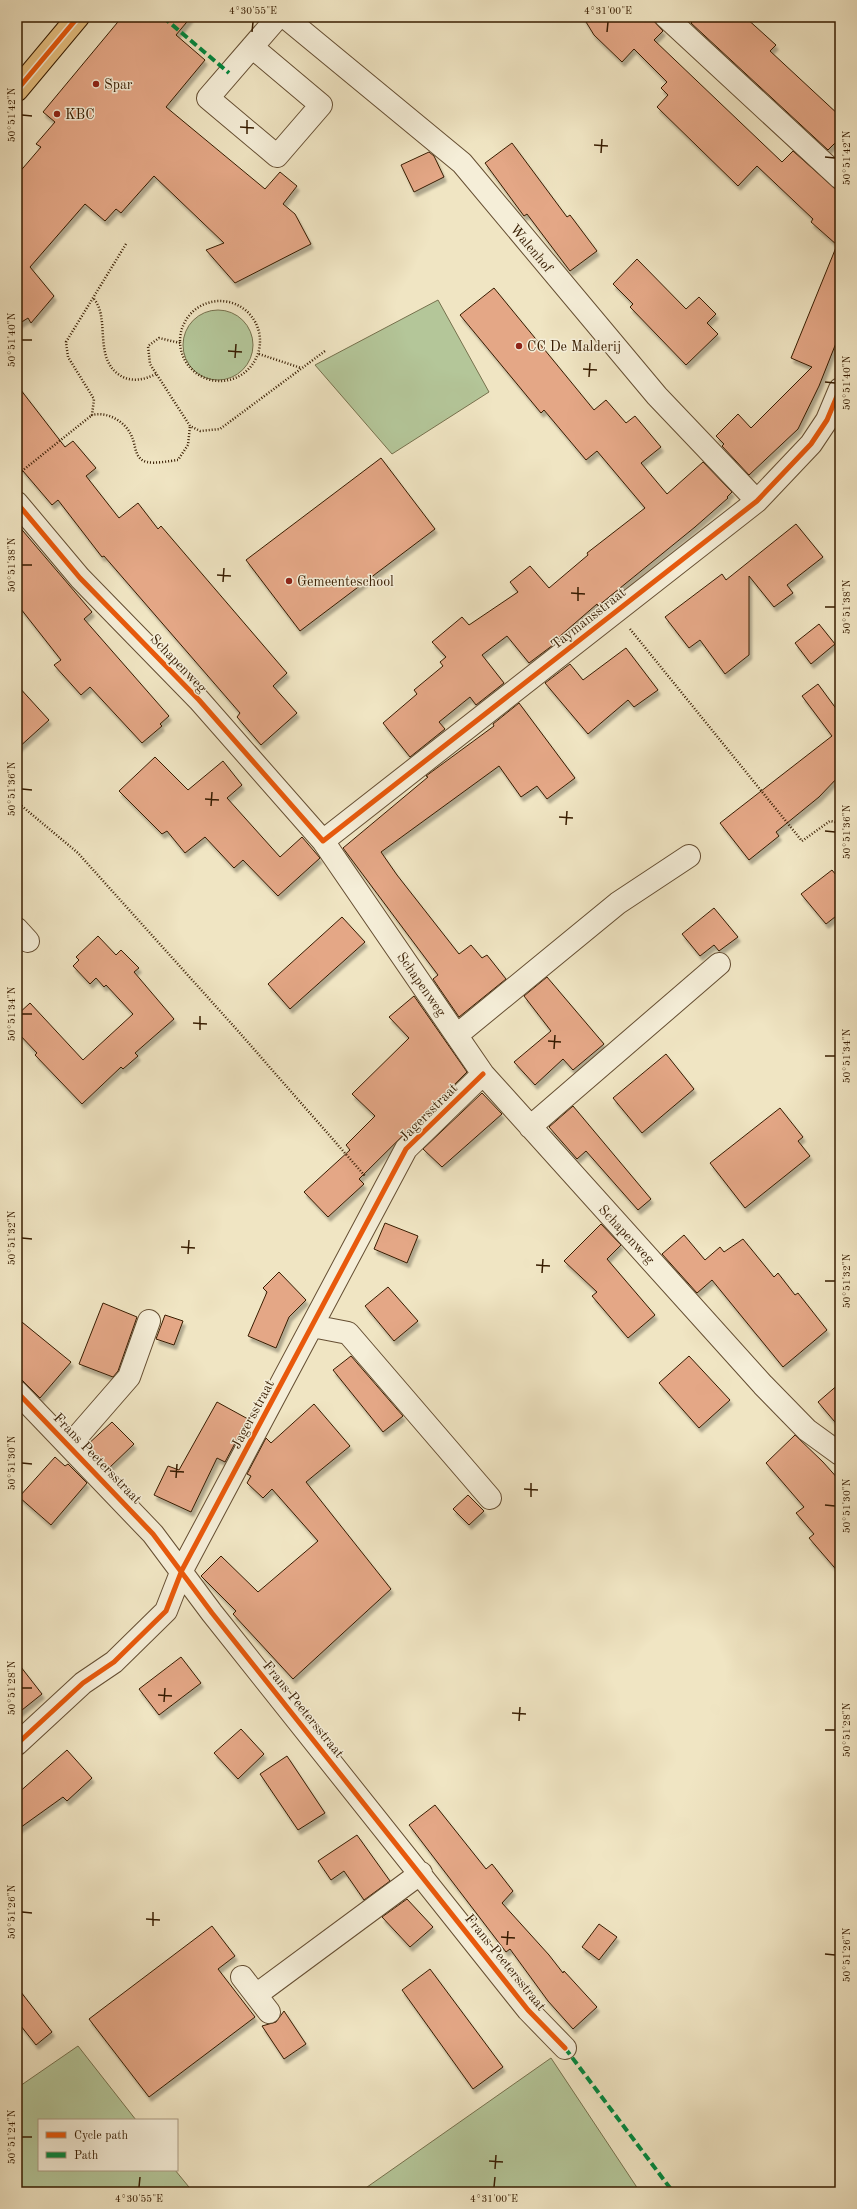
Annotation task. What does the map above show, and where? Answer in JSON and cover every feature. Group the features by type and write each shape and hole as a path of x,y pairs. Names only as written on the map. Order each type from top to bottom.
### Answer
{"main road":[{"path":"17,90 78,17"}],"street":[{"path":"252,47 321,105 277,156 208,98 252,47 278,17"},
{"name":"Walenhof","path":"285,17 462,163 657,396 757,501"},
{"path":"666,17 840,178"},
{"name":"Taymansstraat","path":"323,841 757,501 811,444 827,420 840,389"},
{"name":"Schapenweg","path":"17,503 80,578 199,700 323,841 483,1074 763,1385 807,1430 840,1454"},
{"path":"457,1035 618,902 690,856"},
{"path":"530,1127 719,964"},
{"name":"Jagersstraat","path":"17,1744 83,1684 114,1662 166,1611 182,1570 406,1149 483,1074"},
{"path":"69,1446 129,1377 149,1321"},
{"path":"312,1326 348,1333 490,1498"},
{"name":"Frans Peetersstraat","path":"20,1402 69,1446 153,1534 182,1570 212,1613 421,1873 528,2010 565,2048"},
{"path":"242,1977 263,2004 421,1873"}],"path":[{"path":"92,415 94,399 68,357 66,342 126,244"},
{"path":"94,298 101,320 106,359 113,370 125,379 146,378 156,374"},
{"path":"214,301 228,301 241,306 252,315 258,327 261,340 259,354 252,365 243,374 232,380 219,382 206,379 195,372 187,363 181,352 180,343 183,325 190,314 201,305 214,301"},
{"path":"180,343 159,338 148,346 150,364 190,426 200,431 220,429 325,351"},
{"path":"259,354 302,368"},
{"path":"17,475 92,415 109,415 127,428 133,437 136,452 141,459 147,462 178,460 188,444 190,426"},
{"path":"616,611 802,841 830,822 840,823"},
{"path":"17,802 78,853 238,1031 368,1179 381,1197"}],"green space":[{"path":"438,300 489,392 392,454 315,365"},
{"path":"211,310 225,310 238,316 247,325 253,338 251,358 243,370 225,380 211,380 198,374 189,365 183,352 183,338 189,325 198,316"},
{"path":"78,2046 135,2119 38,2119 38,2171 176,2171 193,2192 17,2192 17,2088"},
{"path":"551,2058 640,2192 360,2192"}],"building":[{"path":"122,17 191,17 176,35 205,60 166,107 265,189 280,172 297,186 283,204 295,214 311,244 235,283 206,250 224,243 154,176 121,213 116,209 105,221 85,204 30,267 54,296 31,323 28,318 17,325 17,175 41,147 36,144 55,122 43,112"},
{"path":"583,17 650,17 663,31 654,40 782,162 793,151 840,193 840,333 819,386 798,429 749,475 722,446 724,444 716,436 738,414 751,428 812,367 791,358 837,245 811,222 813,219 757,166 738,186 657,107 668,95 661,88 667,82 634,49 622,62 594,35"},
{"path":"697,17 745,17 776,45 770,51 840,116 840,138 828,150 691,23"},
{"path":"512,143 567,217 570,215 597,251 570,271 527,214 524,216 485,163"},
{"path":"429,152 434,156 444,177 414,192 401,165"},
{"path":"637,259 686,309 699,297 716,314 707,323 718,334 686,365 630,307 633,304 613,284"},
{"path":"494,288 594,410 606,400 626,423 635,416 661,447 641,463 667,494 703,462 732,492 727,497 728,498 695,527 598,606 597,604 552,643 553,645 529,663 507,636 482,655 504,683 476,705 470,697 439,722 445,729 410,757 383,723 417,694 414,690 443,666 440,662 446,657 432,642 462,617 469,625 518,592 510,582 530,566 549,588 588,555 587,553 645,508 597,451 586,460 544,410 541,413 460,315"},
{"path":"17,385 65,447 73,441 96,468 86,476 119,518 138,503 158,529 161,526 287,673 273,686 297,713 261,745 237,717 240,713 104,556 102,557 58,500 52,505 17,464"},
{"path":"381,458 435,529 300,631 246,560"},
{"path":"17,524 92,612 84,619 169,716 160,724 162,726 142,743 90,687 81,695 54,665 61,660 17,604"},
{"path":"796,524 823,557 787,585 793,593 774,607 749,576 749,655 725,674 700,640 689,648 665,617 722,574 726,580"},
{"path":"819,624 835,644 811,664 795,643"},
{"path":"626,648 658,690 634,707 628,700 588,734 545,683 570,664 583,680"},
{"path":"818,684 840,714 840,775 819,797 776,832 779,836 749,860 720,823 832,736 802,696"},
{"path":"17,685 49,720 17,749"},
{"path":"519,703 575,778 547,799 537,786 521,797 499,766 381,852 397,875 459,954 471,945 482,958 487,955 506,979 459,1017 433,979 438,975 343,848 428,777 426,776 494,726 493,724"},
{"path":"155,757 188,790 223,761 242,785 227,798 280,857 302,837 320,858 278,896 243,860 234,868 205,837 185,853 167,831 162,834 119,791"},
{"path":"832,870 840,880 840,913 826,924 801,894"},
{"path":"714,908 738,937 719,951 714,945 700,956 682,934"},
{"path":"342,917 365,942 290,1009 268,984"},
{"path":"98,936 116,955 121,950 139,968 134,972 174,1019 135,1053 138,1056 123,1069 121,1067 82,1104 35,1055 37,1053 17,1032 17,1015 30,1003 83,1060 133,1014 106,985 104,987 96,978 90,984 73,966 79,960 76,957"},
{"path":"547,977 604,1044 573,1070 563,1059 535,1085 514,1062 551,1031 524,996"},
{"path":"414,996 467,1072 359,1179 364,1184 328,1217 304,1192 350,1150 346,1145 375,1116 352,1094 409,1038 389,1017"},
{"path":"666,1054 694,1089 642,1133 613,1098"},
{"path":"482,1093 502,1114 442,1167 423,1149"},
{"path":"573,1106 651,1199 638,1210 586,1151 577,1159 549,1127"},
{"path":"780,1108 803,1137 798,1141 810,1156 745,1208 710,1163"},
{"path":"385,1223 418,1236 407,1263 374,1249"},
{"path":"601,1224 621,1245 607,1259 655,1315 628,1338 592,1296 597,1292 564,1261"},
{"path":"684,1235 705,1260 720,1247 724,1252 743,1239 774,1277 778,1273 795,1295 798,1293 827,1330 783,1367 712,1280 697,1293 662,1254"},
{"path":"279,1272 306,1300 289,1317 276,1348 248,1336 267,1292 263,1288"},
{"path":"388,1287 418,1321 394,1341 365,1306"},
{"path":"103,1303 137,1317 118,1371 113,1377 79,1364"},
{"path":"165,1315 183,1321 174,1345 156,1339"},
{"path":"17,1318 71,1362 40,1398 17,1375"},
{"path":"351,1356 403,1416 383,1432 333,1370"},
{"path":"689,1356 730,1400 699,1428 659,1383"},
{"path":"840,1383 840,1428 818,1402"},
{"path":"217,1402 248,1419 225,1462 217,1458 191,1512 154,1495 168,1466 179,1470"},
{"path":"314,1404 350,1446 306,1482 391,1589 293,1679 233,1614 236,1611 201,1576 221,1556 258,1592 318,1541 272,1489 263,1498 247,1483 251,1476 247,1474 266,1438 271,1443"},
{"path":"112,1422 134,1444 109,1468 86,1446"},
{"path":"795,1435 840,1481 840,1574 809,1538 814,1534 796,1513 804,1507 766,1463"},
{"path":"55,1457 65,1466 68,1464 87,1483 51,1525 19,1497"},
{"path":"468,1495 484,1511 469,1525 453,1509"},
{"path":"181,1657 201,1683 159,1715 139,1689"},
{"path":"17,1662 42,1694 17,1714"},
{"path":"241,1729 264,1754 238,1779 214,1753"},
{"path":"67,1750 92,1778 67,1801 63,1797 17,1830 17,1794"},
{"path":"287,1756 325,1813 298,1830 260,1774"},
{"path":"435,1805 486,1869 492,1864 513,1891 502,1903 549,1955 563,1973 564,1971 597,2007 573,2029 548,2001 510,1949 506,1952 409,1825"},
{"path":"357,1835 390,1881 364,1900 344,1871 331,1880 318,1861"},
{"path":"407,1899 433,1927 410,1947 382,1917"},
{"path":"599,1924 617,1937 599,1960 582,1947"},
{"path":"212,1926 235,1956 218,1969 255,2017 149,2097 89,2019"},
{"path":"430,1969 503,2067 473,2089 402,1990"},
{"path":"17,1987 52,2032 36,2045 17,2021"},
{"path":"284,2011 306,2044 284,2059 262,2026 276,2022"}],"marked path":[{"path":"163,17 229,73"},
{"path":"565,2048 673,2192"}],"cycle path":[{"path":"17,90 78,17"},
{"path":"17,503 80,578 199,700 323,841 757,501 811,444 827,420 840,389"},
{"path":"17,1744 83,1683 114,1662 166,1611 182,1570 406,1149 483,1074"},
{"path":"17,1392 153,1534 212,1613 528,2010 565,2048"}],"place":[{"name":"Spar","path":"96,84"},
{"name":"KBC","path":"57,114"},
{"name":"CC De Malderij","path":"519,346"},
{"name":"Gemeenteschool","path":"289,581"}]}
